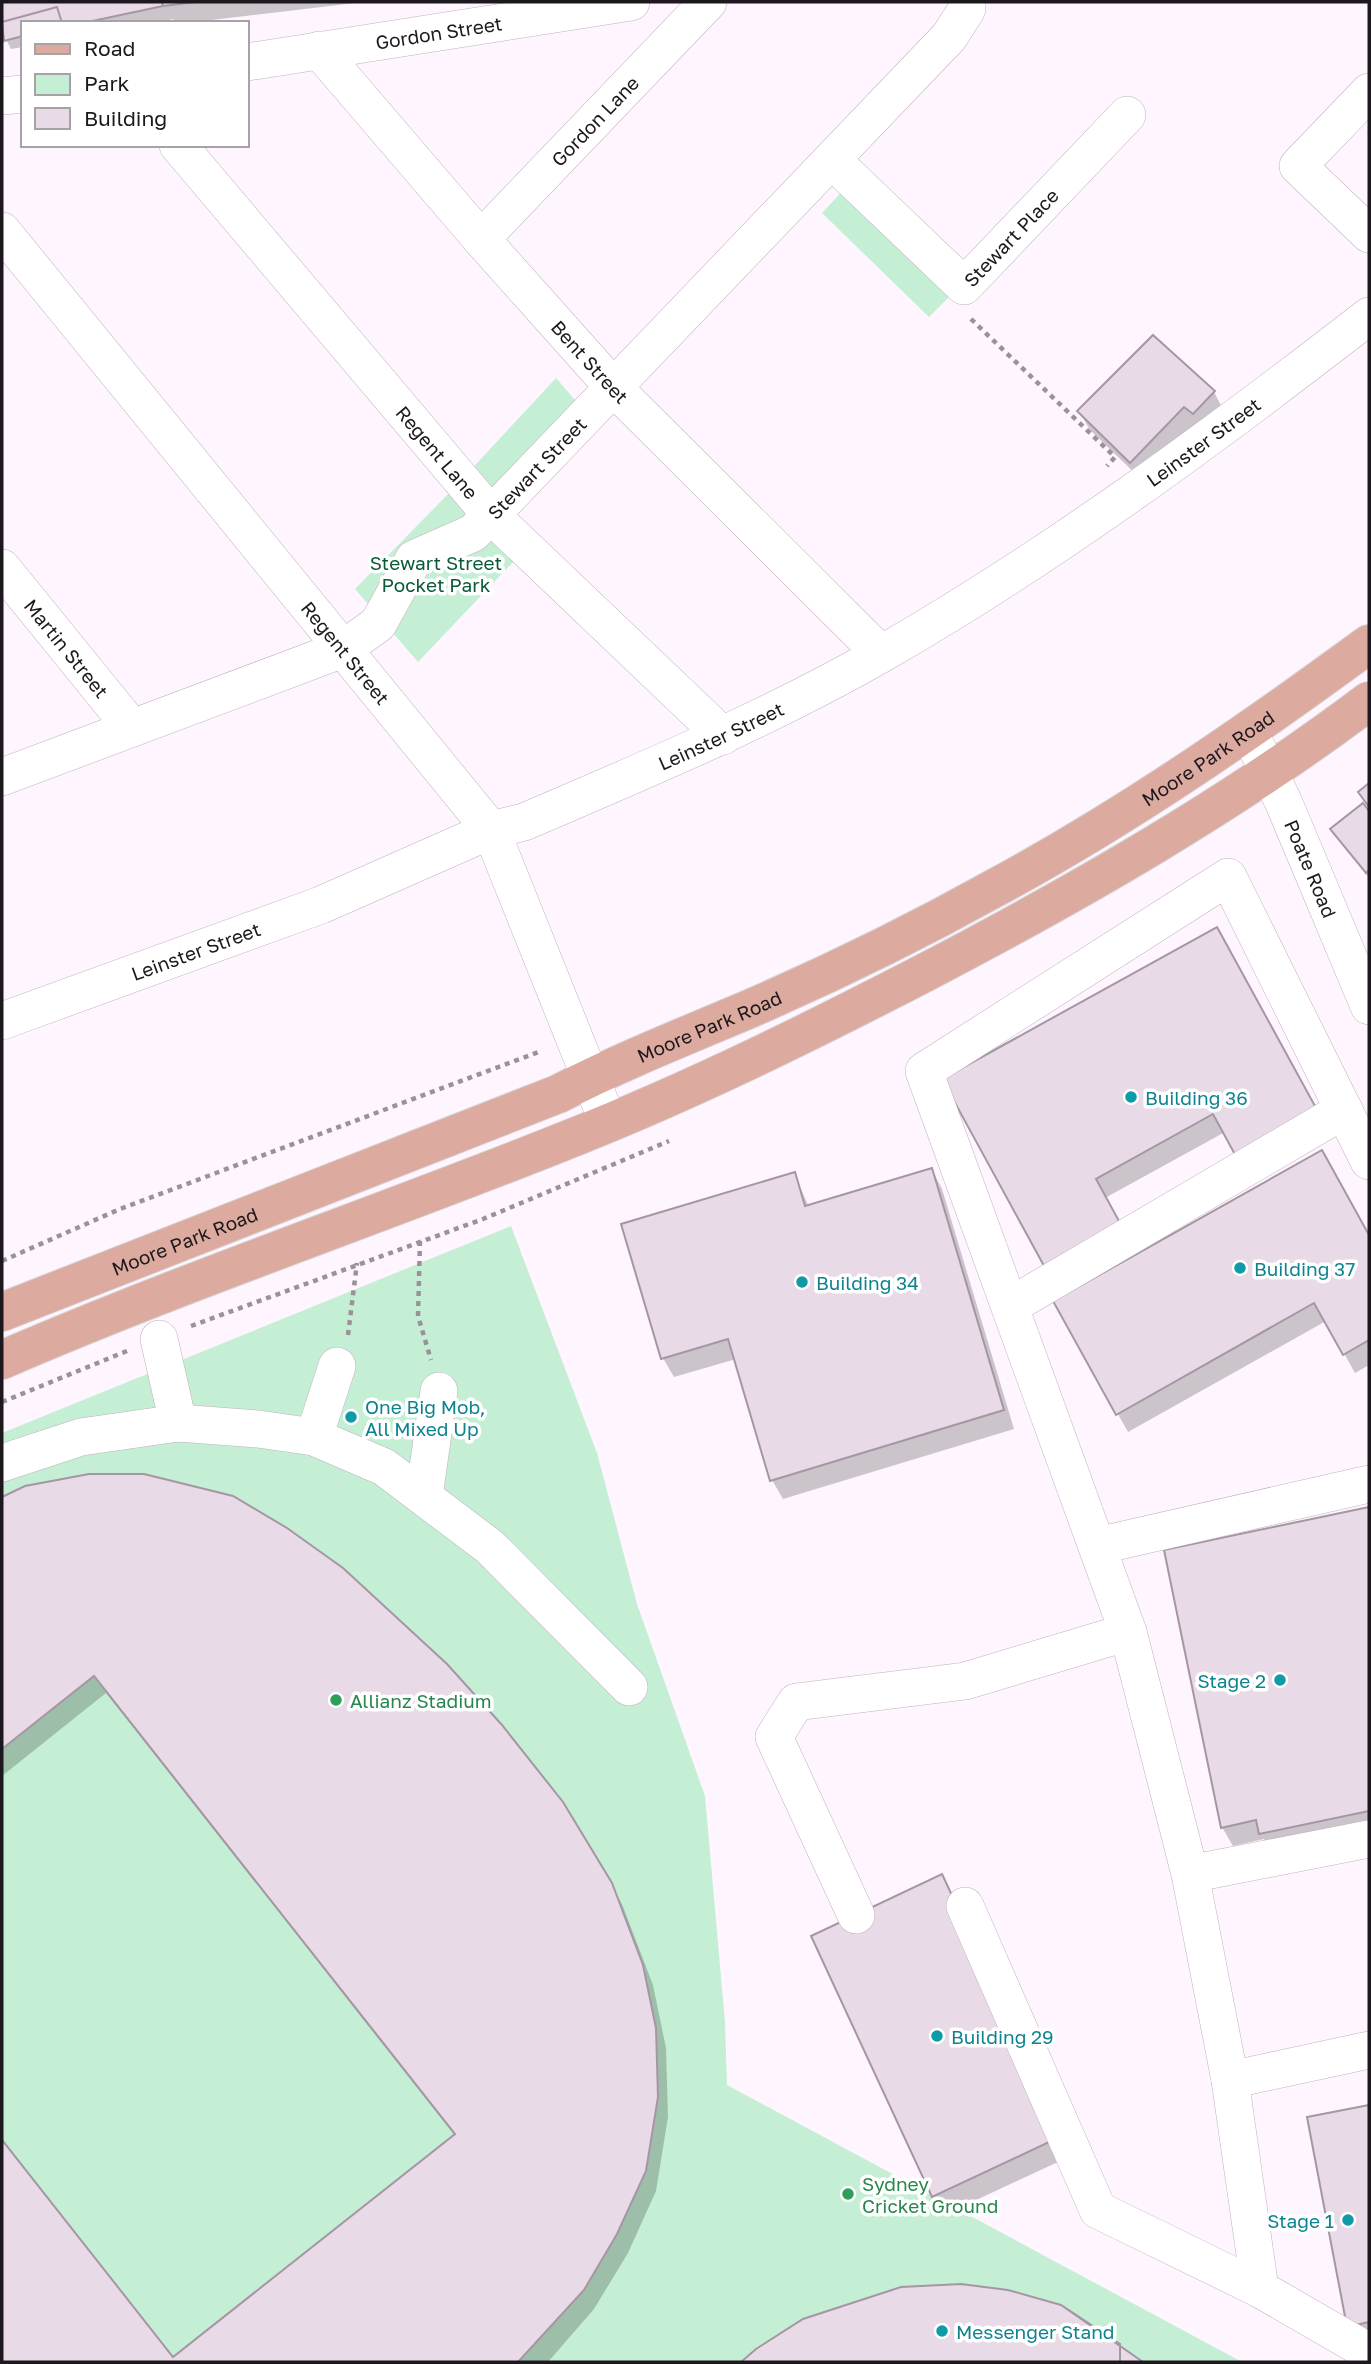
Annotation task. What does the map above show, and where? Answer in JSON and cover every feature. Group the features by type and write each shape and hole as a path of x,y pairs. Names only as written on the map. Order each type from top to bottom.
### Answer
{"main road":[{"name":"Moore Park Road","path":"2,1312 558,1094 591,1077 749,1009 994,889 1249,732 1369,644"},
{"path":"2,1360 160,1294 608,1122 848,1012 1028,919 1146,850 1369,701"}],"street":[{"name":"Gordon Street","path":"248,62 320,50 453,15 631,2"},
{"name":"Gordon Lane","path":"481,239 708,2"},
{"name":"Stewart Street","path":"2,777 342,649 378,624 414,559 473,533 491,515 949,37 967,9 967,2"},
{"name":"Bent Street","path":"320,50 481,239 615,388 881,654"},
{"path":"1369,92 1298,166 1369,233"},
{"path":"2,96 21,94"},
{"name":"Stewart Place","path":"832,159 964,286 1127,115"},
{"name":"Regent Lane","path":"180,147 491,515 723,736"},
{"name":"Regent Street","path":"2,231 491,830 608,1122"},
{"name":"Leinster Street","path":"2,1021 321,905 491,830 524,822 723,736 881,654 1051,551 1220,431 1369,316"},
{"name":"Martin Street","path":"2,568 132,728"},
{"name":"Poate Road","path":"1249,732 1269,770 1369,1006"},
{"path":"1260,2289 1230,2080 1190,1874 1128,1632 924,1071 1228,877 1369,1161"},
{"path":"1010,1306 1344,1110"},
{"path":"159,1339 177,1423"},
{"path":"314,1437 337,1366"},
{"path":"424,1496 439,1391"},
{"path":"2,1463 81,1437 177,1423 258,1429 314,1437 384,1467 490,1547 629,1686"},
{"path":"1097,1546 1369,1484"},
{"path":"856,1915 774,1737 796,1702 965,1681 1128,1632"},
{"path":"1190,1874 1369,1839"},
{"path":"965,1906 1098,2210 1260,2289 1369,2352"},
{"path":"1230,2080 1369,2050"}],"path":[{"path":"962,311 1115,457"},
{"path":"2,1261 120,1209 541,1051"},
{"path":"2,1402 357,1263 483,1219 670,1141"},
{"path":"420,1241 418,1316 439,1391"},
{"path":"350,1330 357,1263"}],"green space":[{"path":"847,186 955,291 929,317 822,213"},
{"path":"556,378 582,408 491,501 467,474"},
{"name":"Stewart Street Pocket Park","path":"453,489 517,558 418,662 355,589"},
{"name":"Allianz Stadium","path":"511,1226 597,1453 637,1604 705,1796 725,2022 727,2085 1242,2362 2,2362 2,1433"}],"building":[{"path":"2,2 162,2 163,6 92,21 61,21 57,7 2,22"},
{"path":"162,2 196,2 163,6"},
{"path":"57,7 61,21 21,21 21,37 4,41 2,22"},
{"path":"1153,335 1215,391 1193,414 1184,407 1130,463 1077,411"},
{"path":"1369,783 1369,807 1358,792"},
{"path":"1363,803 1369,811 1369,870 1366,873 1330,829"},
{"name":"Building 36","path":"1217,927 1321,1117 1239,1162 1213,1114 1096,1179 1125,1232 1049,1275 942,1079"},
{"name":"Building 37","path":"1322,1150 1369,1235 1369,1340 1343,1355 1314,1303 1116,1415 1053,1301"},
{"name":"Building 34","path":"932,1168 1004,1410 770,1481 728,1339 661,1359 621,1224 795,1172 805,1206"},
{"path":"89,1474 144,1474 233,1496 287,1528 343,1568 447,1664 502,1725 563,1802 612,1883 643,1965 656,2028 658,2097 646,2171 617,2234 584,2290 518,2362 2,2362 2,2140 173,2357 455,2134 94,1676 2,1749 2,1497 25,1486"},
{"name":"Stage 2","path":"1369,1507 1369,1811 1259,1834 1256,1820 1221,1828 1164,1550"},
{"name":"Building 29","path":"942,1874 1064,2135 932,2197 811,1936"},
{"name":"Stage 1","path":"1369,2105 1369,2322 1347,2327 1307,2117"},
{"name":"Messenger Stand","path":"961,2284 1008,2290 1061,2305 1120,2344 1120,2362 741,2362 756,2349 803,2319 901,2287"},
{"name":"Messenger Stand","path":"961,2284 1008,2290 1061,2305 1143,2362 741,2362 756,2349 803,2319 901,2287"}],"place":[{"name":"Building 36","path":"1131,1097"},
{"name":"Building 37","path":"1240,1268"},
{"name":"Building 34","path":"802,1282"},
{"name":"One Big Mob, All Mixed Up","path":"351,1417"},
{"name":"Stage 2","path":"1280,1680"},
{"name":"Allianz Stadium","path":"336,1700"},
{"name":"Building 29","path":"937,2036"},
{"name":"Sydney Cricket Ground","path":"848,2194"},
{"name":"Stage 1","path":"1348,2220"},
{"name":"Messenger Stand","path":"942,2331"}]}
